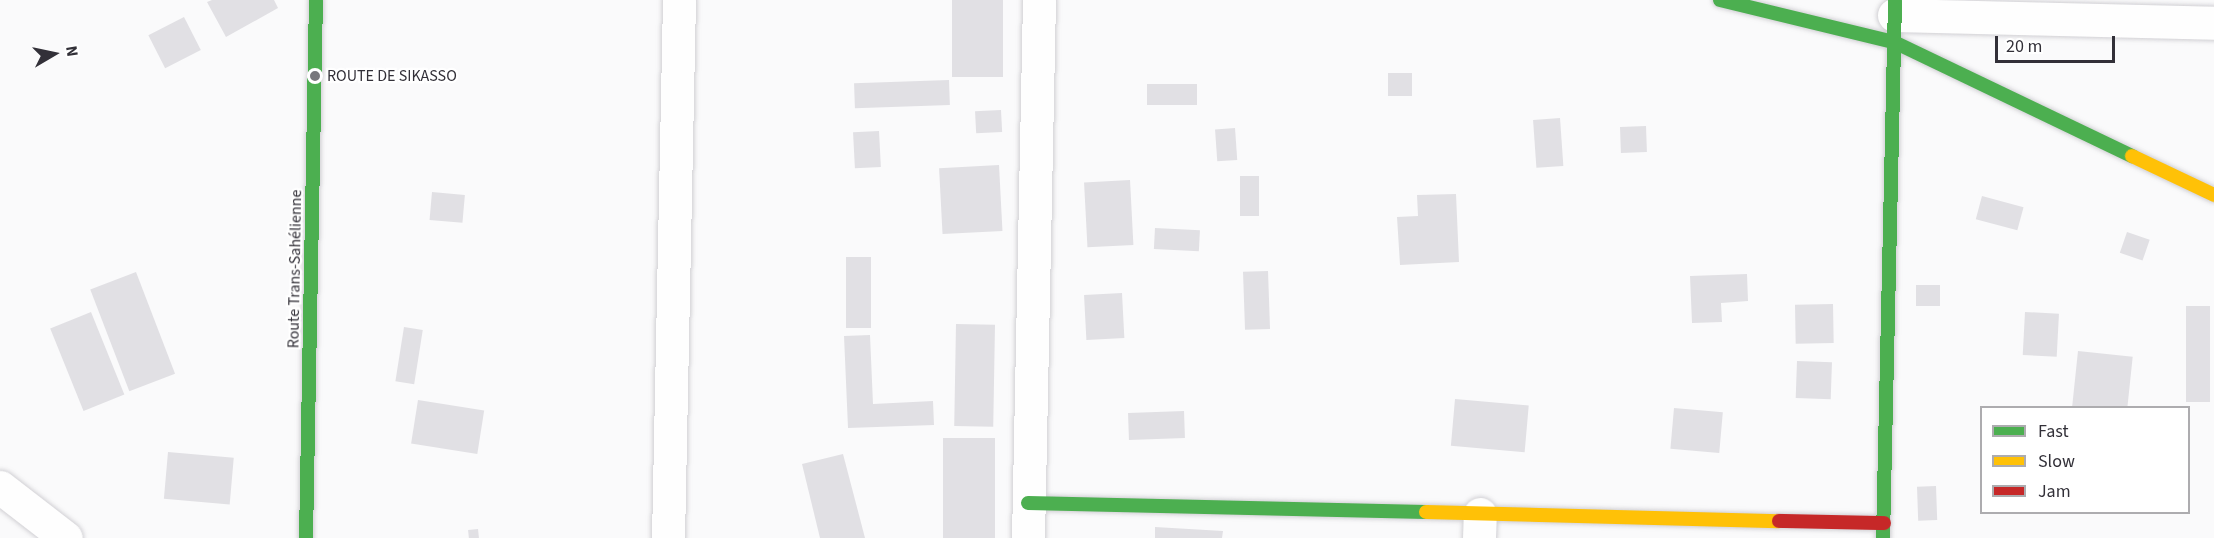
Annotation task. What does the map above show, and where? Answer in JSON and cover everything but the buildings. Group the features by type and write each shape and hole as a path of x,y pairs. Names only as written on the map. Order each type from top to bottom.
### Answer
{"main road":[{"name":"Route Trans-Sahélienne","path":"306,538 316,0"},
{"path":"1720,0 1894,19 2214,195"},
{"path":"1883,538 1894,19"},
{"path":"1028,503 1480,526 1884,523"}],"street":[{"path":"668,538 679,0"},
{"path":"1028,538 1039,0"},
{"path":"1894,19 2214,23"},
{"path":"0,487 66,538"}],"traffic: fast":[{"path":"306,538 316,0"},
{"path":"1720,0 1894,42 2132,156"},
{"path":"1883,538 1895,0"},
{"path":"1028,503 1426,512"}],"traffic: slow":[{"path":"2132,156 2214,195"},
{"path":"1426,512 1779,521"}],"traffic: jam":[{"path":"1779,521 1884,523"}],"place":[{"name":"ROUTE DE SIKASSO","path":"315,76"}]}
